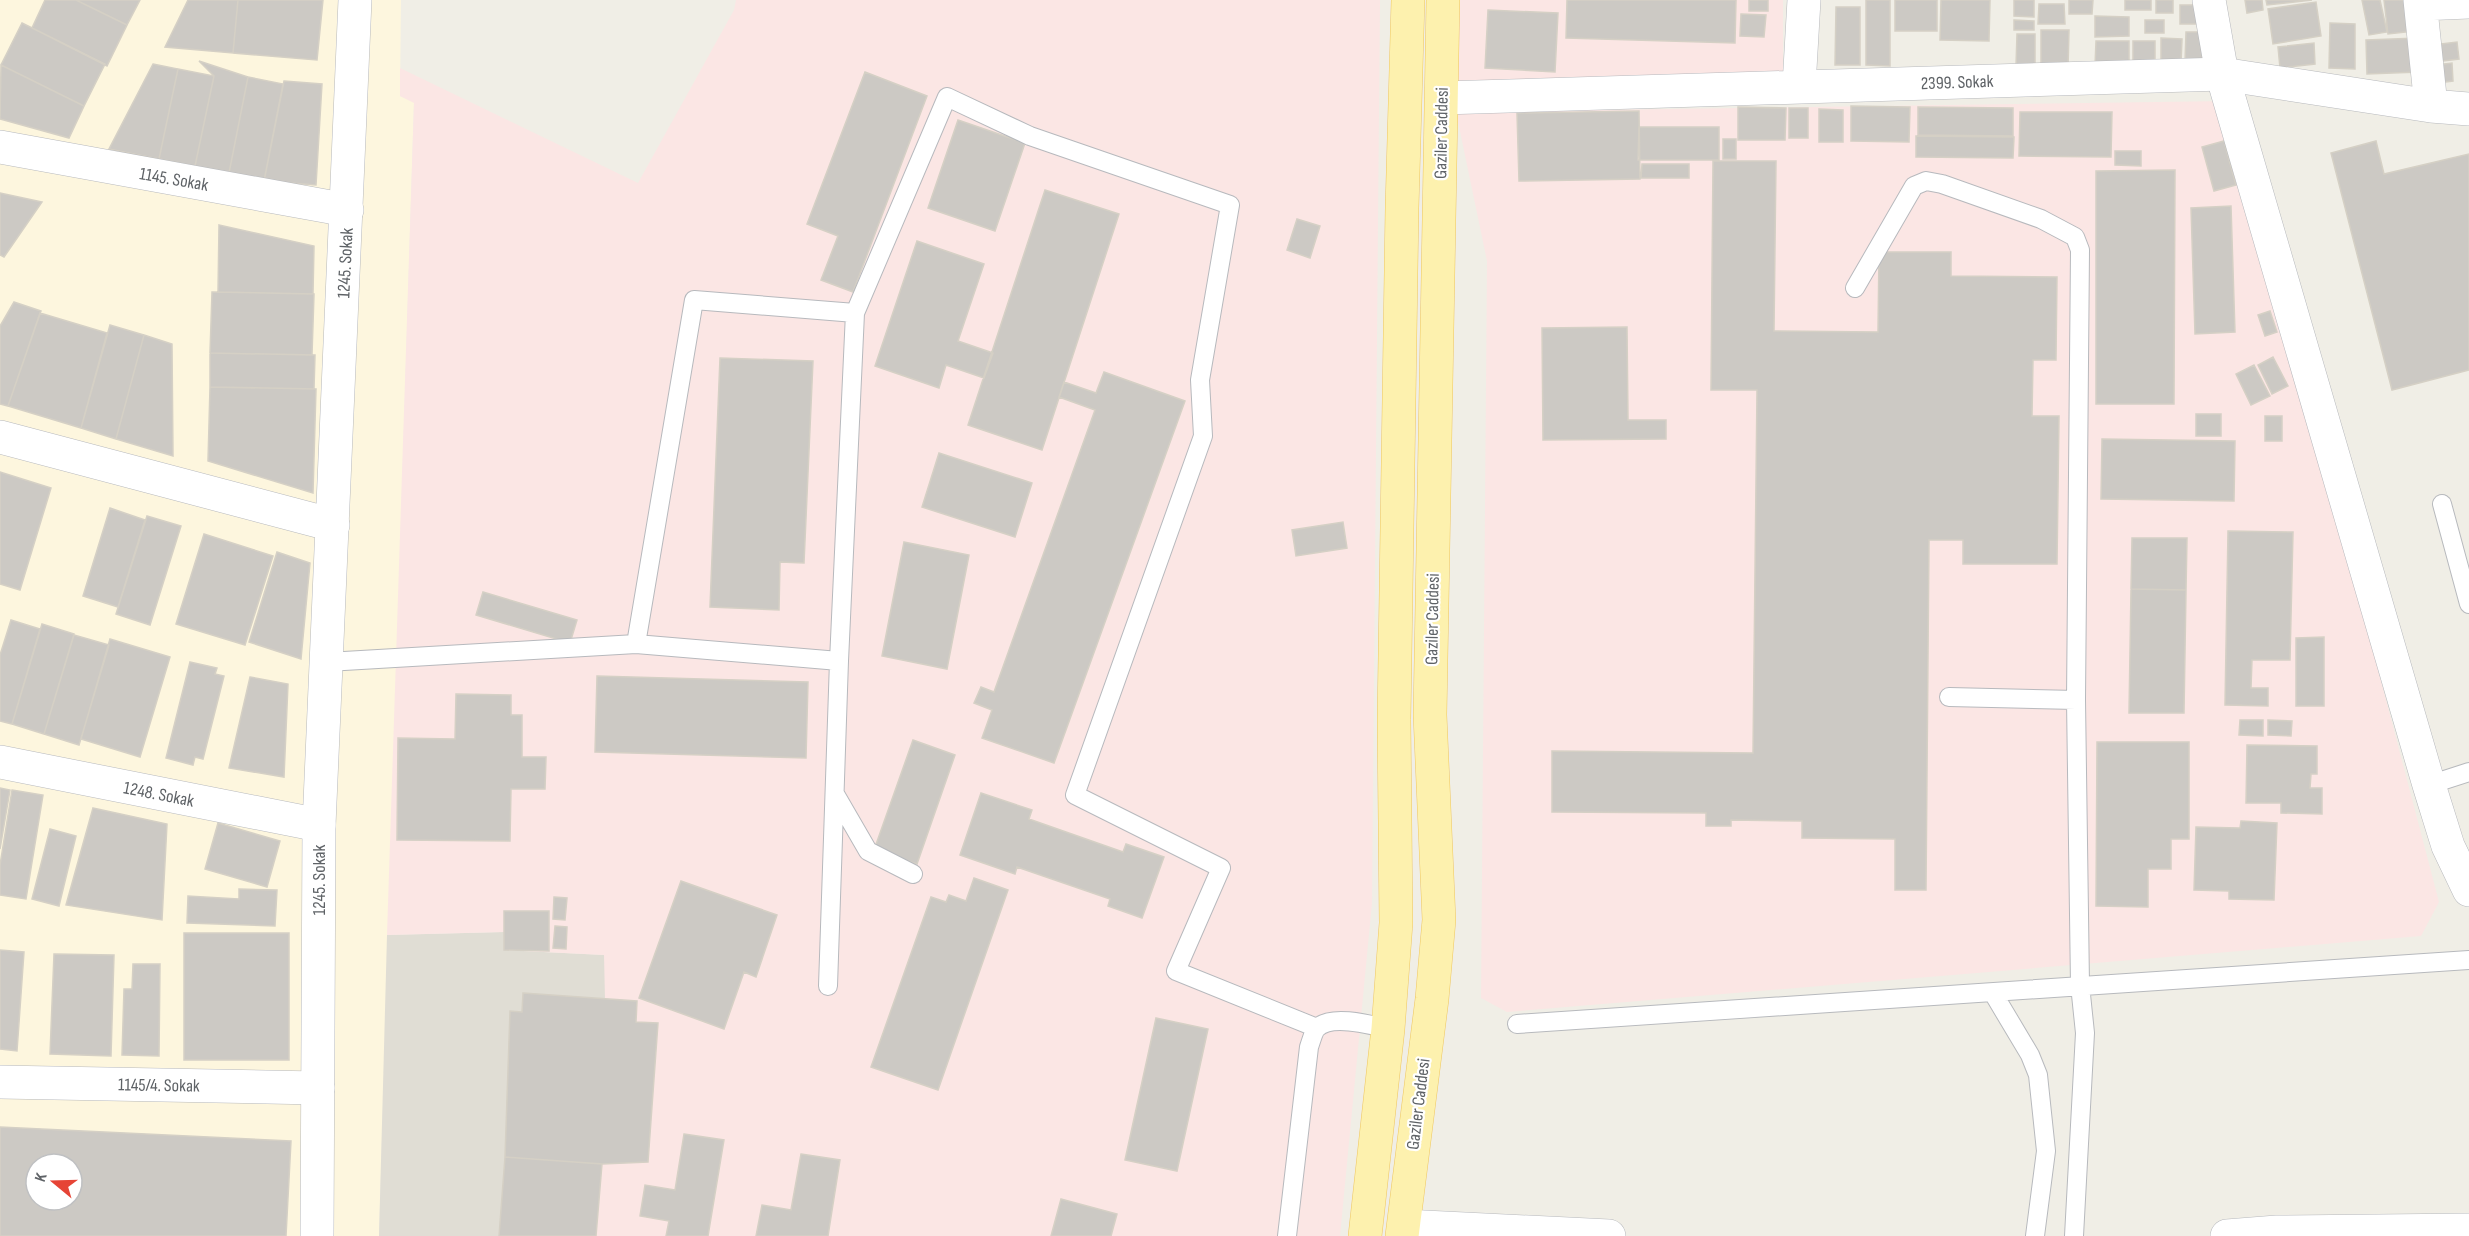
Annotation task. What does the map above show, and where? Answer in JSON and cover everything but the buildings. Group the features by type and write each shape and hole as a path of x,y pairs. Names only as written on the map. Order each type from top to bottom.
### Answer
{"main road":[{"name":"Gaziler Caddesi","path":"1365,1236 1388,1029 1396,923 1394,720 1402,208 1408,0"},
{"name":"Gaziler Caddesi","path":"1392,1233 1432,999 1439,920 1430,715 1443,0"},
{"path":"1392,1233 1406,1015 1393,965"}],"street":[{"name":"1245. Sokak","path":"317,1236 319,825 355,0"},
{"path":"1799,86 1804,0"},
{"path":"2209,0 2222,74 2429,785 2448,846 2469,890"},
{"path":"2432,106 2421,2 2469,2"},
{"name":"2399. Sokak","path":"1442,98 2222,74 2432,106 2469,109"},
{"name":"1145. Sokak","path":"0,147 347,210"},
{"path":"0,437 333,525"},
{"name":"1248. Sokak","path":"0,762 319,825"},
{"name":"1145/4. Sokak","path":"0,1082 318,1088"},
{"path":"2227,1236 2277,1232 2469,1230"},
{"path":"1392,1233 1610,1236"}],"lane":[{"path":"828,986 839,661 855,313 946,97 1030,136 1230,205 1200,380 1203,436 1075,795 1221,868 1176,970 1317,1028"},
{"path":"1855,288 1914,186 1926,181 1942,184 2041,219 2075,237 2080,250 2076,700 2080,985 2085,1033 2074,1236"},
{"path":"636,644 694,300 855,313"},
{"path":"2442,504 2469,604"},
{"path":"327,662 636,644 839,661"},
{"path":"1949,697 2076,700"},
{"path":"2429,785 2469,772"},
{"path":"834,792 868,851 913,874"},
{"path":"1517,1024 2469,960"},
{"path":"1993,993 2030,1055 2038,1075 2046,1151 2034,1236"},
{"path":"1287,1236 1309,1047 1317,1028 1326,1023 1345,1021 1388,1029"}],"shaded area":[{"path":"0,0 401,0 400,96 414,102 379,1236 0,1236"},
{"path":"736,0 1380,0 1372,903 1340,1236 596,1236 602,1164 648,1162 658,1024 636,1022 605,999 604,955 504,950 504,932 387,935 414,103 400,96 400,68 638,183 734,10"},
{"path":"1458,0 1783,0 1783,76 1456,81"},
{"path":"2229,101 2439,902 2421,936 1507,1012 1481,998 1487,261 1456,112"},
{"path":"504,932 504,950 605,955 637,1001 658,1023 648,1162 602,1164 596,1236 379,1236 387,935"}]}
